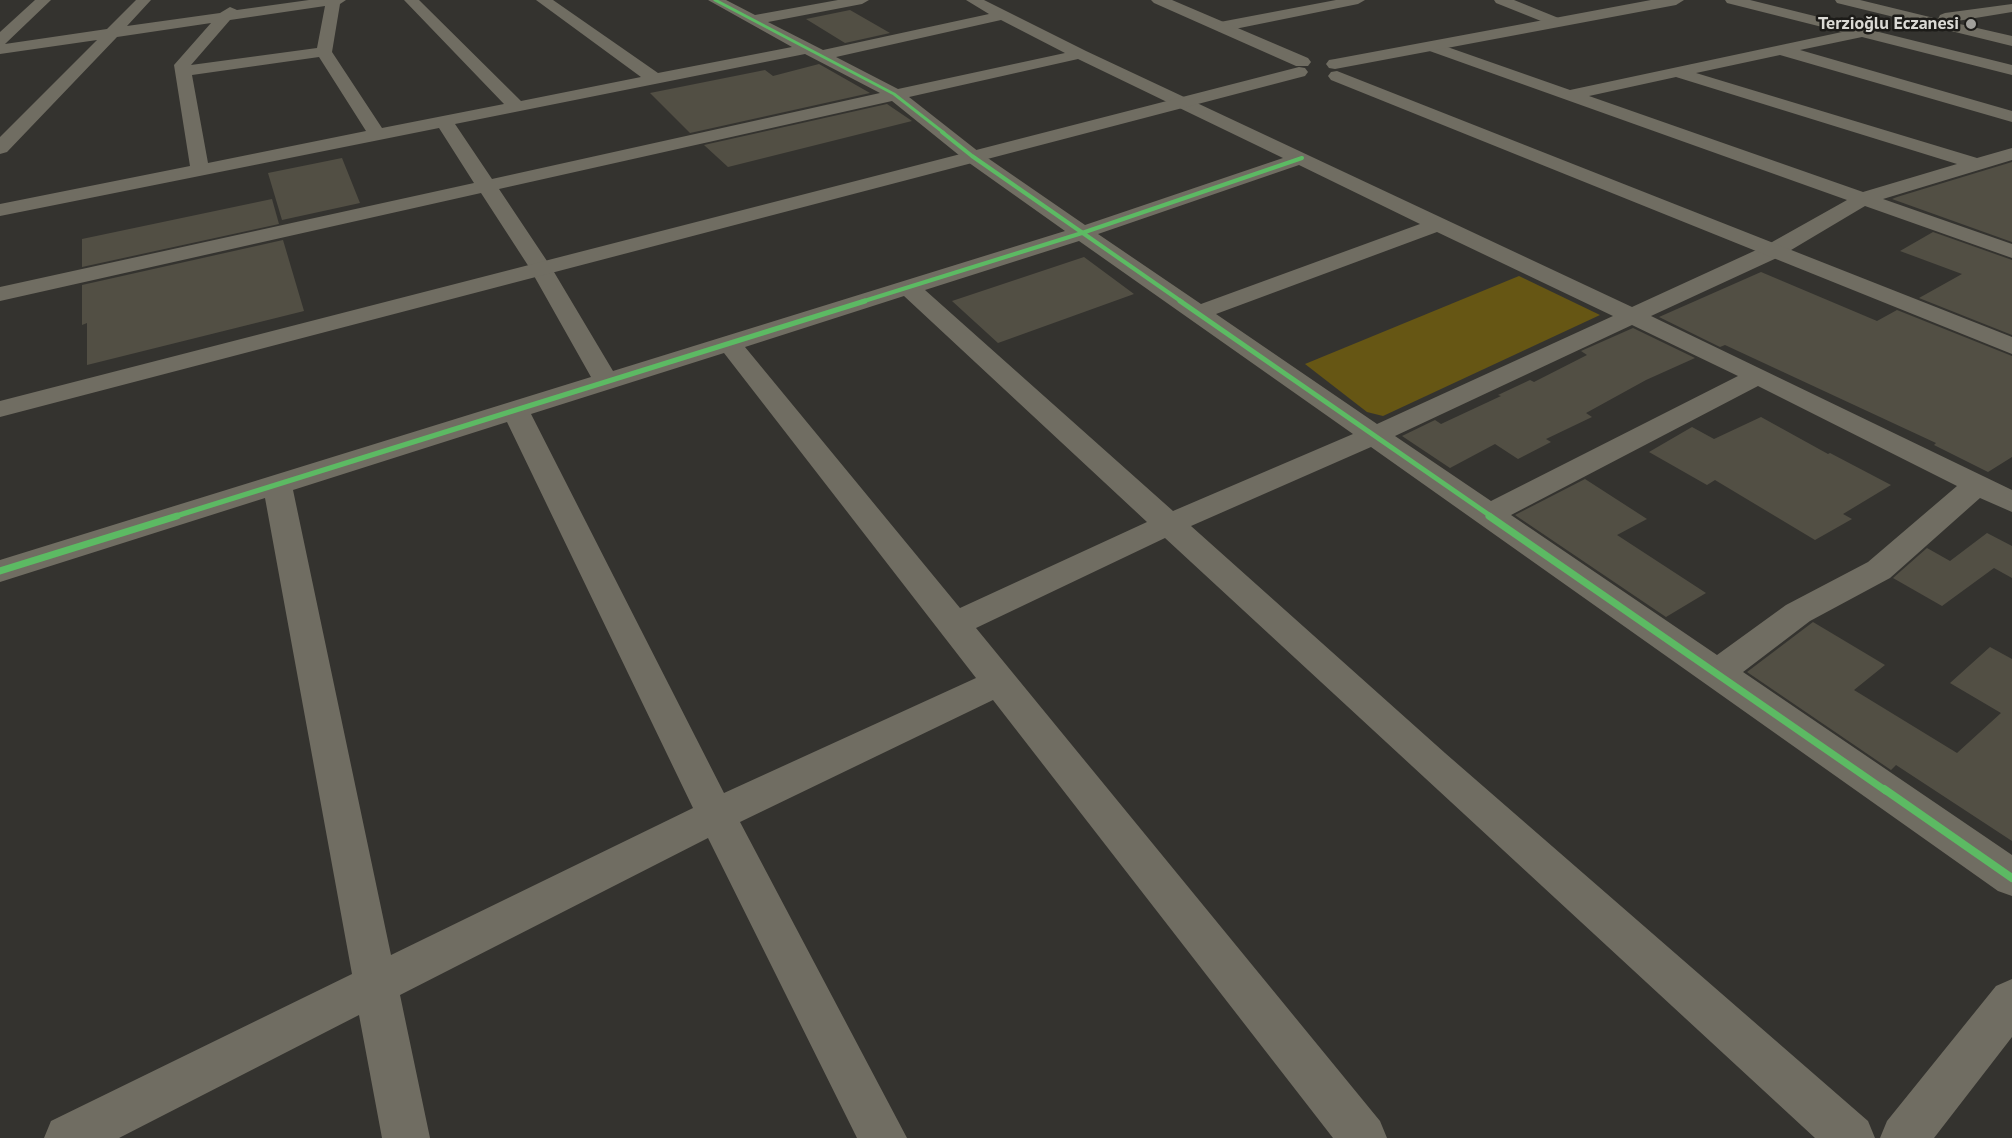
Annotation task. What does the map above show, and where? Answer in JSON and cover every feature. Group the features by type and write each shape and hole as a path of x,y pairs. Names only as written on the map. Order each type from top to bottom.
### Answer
{"street":[{"path":"0,40 44,0"},
{"path":"0,148 144,0"},
{"path":"200,170 182,64 240,0"},
{"path":"0,49 336,0 324,52 377,134"},
{"path":"411,0 516,106"},
{"path":"543,0 654,78"},
{"path":"715,0 894,94 972,156 2012,878"},
{"path":"752,20 862,0"},
{"path":"973,0 1080,54 1758,376 2012,502"},
{"path":"1159,0 1220,27 1318,77 1336,70 1430,46 1676,0"},
{"path":"1220,27 1358,0"},
{"path":"1501,0 1556,22"},
{"path":"1732,0 2012,70"},
{"path":"1842,0 2012,40"},
{"path":"1904,0 1953,17"},
{"path":"1928,20 2012,8"},
{"path":"0,210 654,78 813,52 1003,15"},
{"path":"1569,95 1864,32"},
{"path":"1430,46 2012,251"},
{"path":"1781,50 2012,117"},
{"path":"184,71 324,52"},
{"path":"0,294 486,184 1080,54"},
{"path":"0,408 1183,101 1300,67"},
{"path":"1336,70 1773,251 2012,346"},
{"path":"1676,72 1977,165"},
{"path":"444,121 540,267 607,382"},
{"path":"0,572 1082,233 1302,158"},
{"path":"955,624 1167,525 1376,435 1773,251 1864,198 1977,165 2008,164"},
{"path":"1198,313 1439,224"},
{"path":"909,288 1167,525 1851,1138"},
{"path":"730,344 1001,681 1363,1138"},
{"path":"1489,514 1758,376"},
{"path":"516,412 716,816 883,1138"},
{"path":"277,485 406,1138"},
{"path":"1717,673 1798,613 1879,570 1977,485"},
{"path":"68,1138 716,816 1001,681"},
{"path":"1904,1138 2012,1001"}],"shaded area":[{"path":"1519,276 1600,315 1383,416 1367,412 1305,364"}],"building":[{"path":"850,10 890,33 845,43 806,19"},
{"path":"819,64 870,93 690,133 650,93 765,70 773,76"},
{"path":"887,104 912,121 728,167 704,145"},
{"path":"342,158 360,203 282,220 268,173"},
{"path":"2012,162 2012,242 1892,199 1897,197"},
{"path":"272,199 279,224 82,267 82,239"},
{"path":"1933,232 2012,260 2012,335 1919,298 1962,274 1900,251"},
{"path":"283,240 304,311 87,365 87,323 82,325 82,285"},
{"path":"1084,257 1134,294 998,343 952,301"},
{"path":"1761,272 1877,321 1897,310 2012,356 2012,457 1988,472 1934,445 1936,443 1725,345 1720,347 1659,317"},
{"path":"1633,328 1695,358 1646,380 1586,413 1592,417 1546,439 1551,442 1518,459 1495,444 1450,468 1402,436 1435,420 1441,424 1530,380 1534,382 1587,355 1581,351"},
{"path":"1761,417 1891,485 1843,514 1852,519 1815,540 1715,480 1707,485 1649,452 1692,427 1714,439"},
{"path":"1585,479 1647,519 1617,535 1706,593 1666,617 1515,515"},
{"path":"1987,533 2012,546 2012,578 1994,568 1942,606 1893,578 1927,548 1950,561"},
{"path":"1813,622 1885,665 1854,690 1957,753 2001,713 1950,683 1990,647 2012,659 2012,841 1896,765 1891,770 1747,672"}],"cycle path":[{"path":"715,0 894,94 972,156 2012,878"},
{"path":"0,571 1082,233 1302,158"}],"place":[{"name":"Terzioğlu Eczanesi","path":"1971,24"}]}
